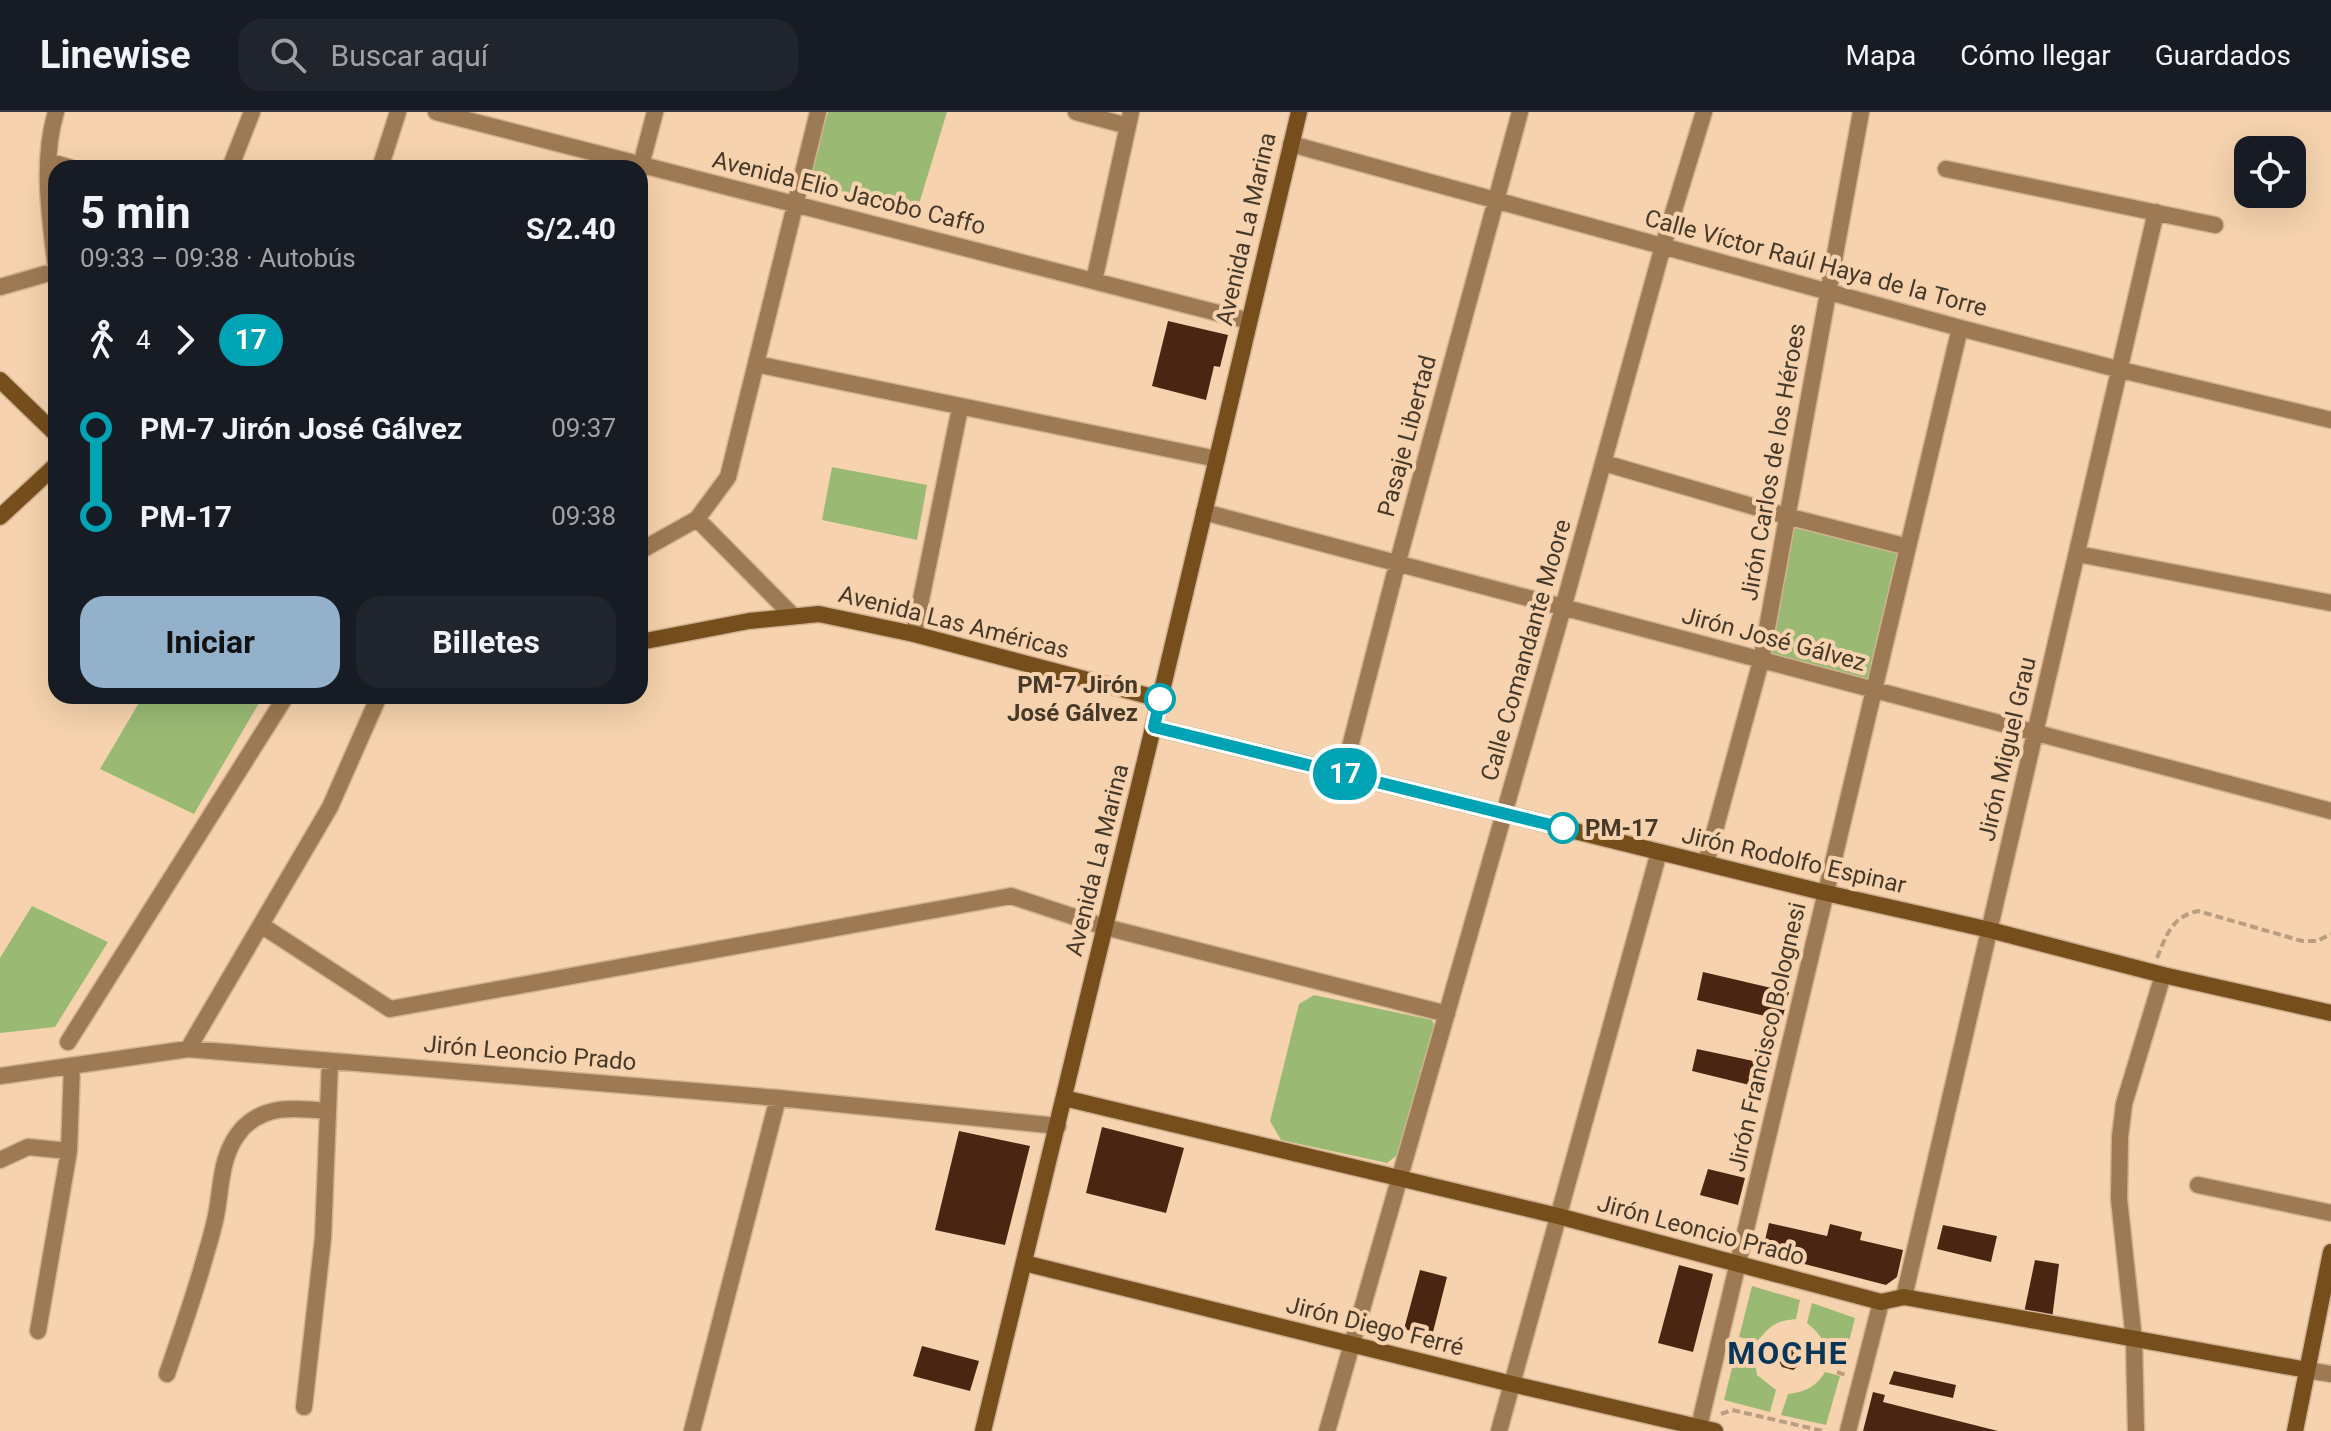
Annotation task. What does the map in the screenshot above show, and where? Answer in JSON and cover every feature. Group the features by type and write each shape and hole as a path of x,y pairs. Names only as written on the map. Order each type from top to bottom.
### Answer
{"street":[{"path":"48,160 56,112"},
{"path":"233,160 252,112"},
{"path":"383,160 398,112"},
{"name":"Avenida Elio Jacobo Caffo","path":"436,112 615,160"},
{"path":"643,160 655,112"},
{"path":"648,547 697,519 728,477 818,112"},
{"path":"1076,112 1130,119 1094,281"},
{"name":"Avenida La Marina","path":"983,1431 1299,112"},
{"name":"Pasaje Libertad","path":"1343,774 1520,112"},
{"name":"Calle Comandante Moore","path":"1327,1431 1563,608 1663,246 1704,112"},
{"name":"Jirón Carlos de los Héroes","path":"1706,863 1761,661 1861,112"},
{"name":"Calle Víctor Raúl Haya de la Torre","path":"1291,144 1960,328 2331,420"},
{"name":"Avenida Elio Jacobo Caffo","path":"648,169 1249,321"},
{"path":"1946,169 2215,225"},
{"name":"Jirón Miguel Grau","path":"1904,1297 2156,212"},
{"path":"0,287 48,272"},
{"name":"Jirón Francisco Bolognesi","path":"1707,1427 1738,1265 1960,328"},
{"path":"756,364 1217,459"},
{"path":"0,380 48,426"},
{"path":"914,634 960,408"},
{"path":"1604,463 1786,516 1908,547"},
{"path":"0,517 48,472"},
{"name":"Jirón José Gálvez","path":"1204,512 2331,811"},
{"path":"697,519 792,615"},
{"path":"2078,554 2331,603"},
{"name":"Avenida Las Américas","path":"648,640 749,621 819,614 914,634 1160,699"},
{"path":"68,1042 281,704"},
{"path":"188,1049 330,807 375,704"},
{"name":"Jirón Rodolfo Espinar","path":"1154,727 1826,893 2331,1013"},
{"path":"1499,1431 1659,852"},
{"path":"261,925 390,1009 1011,896 1105,927 1447,1014"},
{"path":"2136,1431 2134,1340 2119,1199 2120,1137 2124,1104 2157,992 2158,973"},
{"name":"Jirón Leoncio Prado","path":"0,1076 188,1049 778,1098 1058,1126"},
{"path":"304,1407 323,1238 330,1061"},
{"path":"38,1331 69,1151 72,1066"},
{"path":"692,1431 778,1098"},
{"name":"Jirón Leoncio Prado","path":"1064,1098 1558,1216 1881,1302 1904,1297 2331,1374"},
{"path":"167,1374 205,1257 230,1145 252,1120 273,1110 328,1111"},
{"path":"0,1160 28,1147 69,1151"},
{"path":"2198,1185 2331,1213"},
{"path":"2295,1431 2331,1252"},
{"name":"Jirón Diego Ferré","path":"1024,1263 1512,1384 1707,1427"},
{"path":"1848,1431 1881,1302"}],"path":[{"path":"2158,973 2167,932 2189,913 2198,911 2302,941 2317,941 2331,934"},
{"path":"1844,1388 1848,1375"},
{"path":"1707,1427 1723,1412 1732,1410 1823,1431"}],"green space":[{"path":"828,112 947,112 915,217 805,188"},
{"path":"832,467 927,485 917,540 822,520"},
{"path":"1790,521 1903,551 1871,684 1765,655"},
{"path":"138,704 258,704 194,814 100,769"},
{"path":"32,906 108,942 55,1027 0,1033 0,958"},
{"path":"1314,995 1432,1020 1436,1030 1401,1152 1387,1163 1281,1140 1270,1121 1299,1004"},
{"path":"1752,1286 1800,1300 1796,1319 1774,1325 1757,1341 1739,1337"},
{"path":"1812,1303 1855,1318 1843,1365 1827,1361 1822,1339 1807,1323"},
{"path":"1737,1348 1753,1351 1757,1375 1776,1390 1770,1412 1724,1400"},
{"path":"1825,1372 1840,1376 1826,1425 1781,1415 1788,1394 1810,1388"}],"building":[{"path":"1168,321 1228,335 1220,367 1214,366 1206,400 1152,386"},
{"path":"1703,972 1789,992 1782,1020 1697,1000"},
{"path":"1697,1049 1772,1065 1766,1089 1692,1071"},
{"path":"1102,1127 1184,1148 1166,1213 1086,1193"},
{"path":"959,1131 1030,1146 1005,1245 935,1230"},
{"path":"1708,1169 1745,1178 1738,1205 1700,1195"},
{"path":"1769,1223 1827,1236 1830,1224 1862,1232 1860,1240 1903,1250 1897,1277 1886,1285 1762,1253"},
{"path":"1943,1225 1997,1236 1991,1262 1937,1249"},
{"path":"2035,1260 2059,1264 2052,1319 2024,1313"},
{"path":"1679,1265 1713,1274 1693,1352 1658,1343"},
{"path":"1420,1270 1447,1277 1432,1336 1404,1329"},
{"path":"1789,1344 1800,1347 1803,1357 1800,1365 1793,1370 1782,1367 1778,1359 1781,1350"},
{"path":"922,1346 979,1361 970,1391 913,1376"},
{"path":"1894,1371 1956,1385 1953,1398 1889,1384"},
{"path":"1873,1392 1885,1395 1883,1402 1998,1431 1863,1431"}],"bus line":[{"name":"17","path":"1160,699 1154,727 1563,828"}],"place":[{"name":"PM-7 Jirón José Gálvez","path":"1160,699"},
{"name":"PM-17","path":"1563,828"}],"district":[{"name":"MOCHE","path":"1788,1353"}]}
